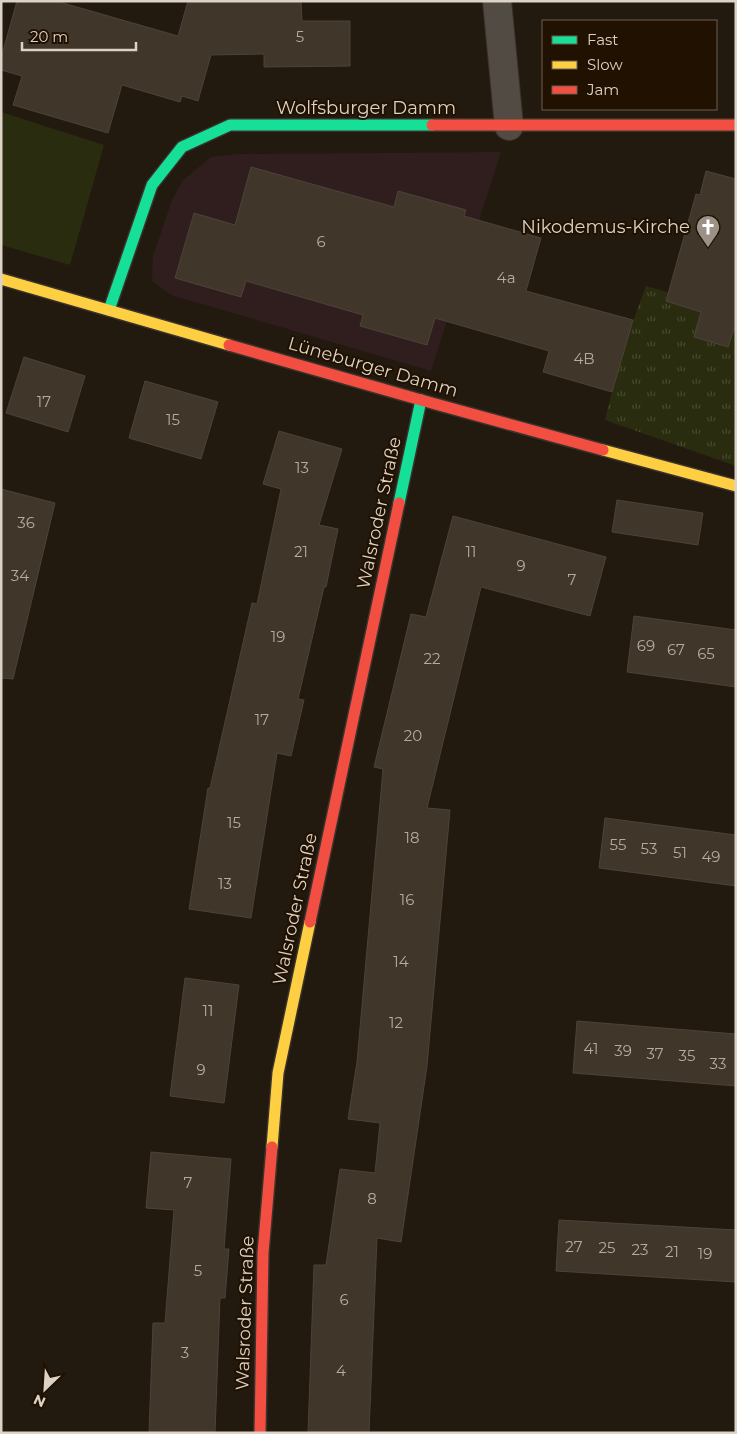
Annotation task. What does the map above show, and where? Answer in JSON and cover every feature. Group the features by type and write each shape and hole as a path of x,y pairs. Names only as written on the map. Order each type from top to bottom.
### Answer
{"street":[{"path":"497,1 509,126"},
{"name":"Wolfsburger Damm","path":"109,310 152,185 182,147 230,125 736,125"},
{"name":"Lüneburger Damm","path":"2,283 109,310 421,400 736,486"},
{"name":"Walsroder Straße","path":"260,1433 263,1252 278,1072 421,400"}],"shaded area":[{"path":"501,152 431,371 171,295 152,281 153,256 172,200 183,180 211,157 238,154"}],"green space":[{"path":"1,112 104,145 70,265 1,245"},
{"path":"646,286 736,312 736,466 605,420 623,352"}],"building":[{"path":"17,1 56,1 178,36 188,1 301,1 302,21 350,21 350,66 264,67 264,54 211,55 198,101 182,96 180,102 122,85 108,133 13,105 22,76 1,70 1,58"},
{"path":"251,167 394,207 398,191 466,210 464,216 541,238 526,291 633,320 612,392 543,372 549,351 435,318 427,345 360,326 363,315 246,281 241,297 175,278 194,213 235,225"},
{"name":"Nikodemus-Kirche","path":"706,171 736,179 736,323 728,347 694,337 701,312 666,301 696,194 700,195"},
{"path":"24,357 85,376 68,432 6,413"},
{"path":"145,381 218,402 201,459 129,438"},
{"path":"279,431 342,449 319,525 338,529 326,587 324,587 298,699 304,700 291,756 277,753 251,918 189,909 208,788 210,788 252,603 257,604 281,489 263,484"},
{"path":"1,489 55,503 13,679 1,678"},
{"path":"617,500 703,513 698,545 612,532"},
{"path":"453,516 606,557 590,616 481,587 427,808 450,810 427,1066 401,1242 377,1238 369,1433 308,1433 314,1265 326,1265 340,1169 375,1173 380,1123 348,1119 357,1062 383,769 374,767 411,614 426,617"},
{"path":"634,616 736,630 736,687 627,672"},
{"path":"605,818 736,835 736,886 599,868"},
{"path":"185,978 239,985 224,1103 170,1096"},
{"path":"577,1021 736,1034 736,1086 573,1073"},
{"path":"151,1152 231,1159 224,1249 229,1249 225,1298 220,1298 215,1433 149,1433 153,1323 165,1323 174,1210 146,1208"},
{"path":"559,1220 736,1230 736,1282 556,1271"}],"traffic: fast":[{"path":"109,310 152,185 182,147 230,125 432,125"},
{"path":"399,503 421,400"}],"traffic: slow":[{"path":"1,279 229,345"},
{"path":"603,450 736,486"},
{"path":"272,1147 278,1073 310,922"}],"traffic: jam":[{"path":"432,125 736,125"},
{"path":"229,345 603,450"},
{"path":"310,922 399,503"},
{"path":"260,1433 263,1253 272,1147"}],"place":[{"name":"Nikodemus-Kirche","path":"708,248"}]}
